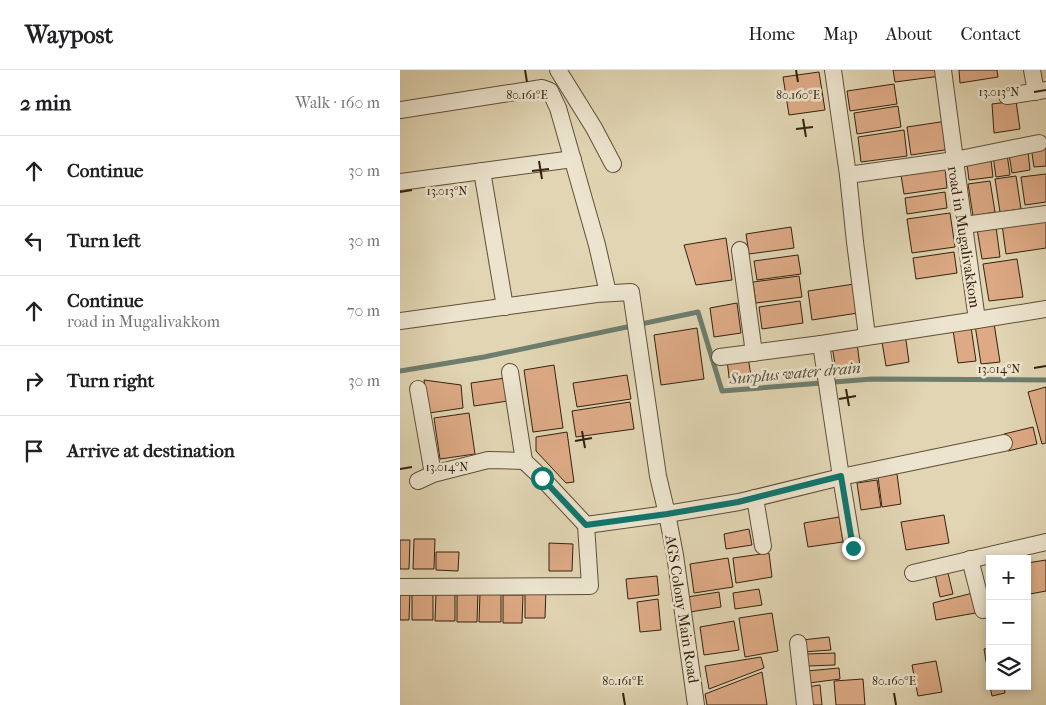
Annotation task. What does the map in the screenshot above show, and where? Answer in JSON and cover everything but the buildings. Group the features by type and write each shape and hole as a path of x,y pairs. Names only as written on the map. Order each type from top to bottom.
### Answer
{"street":[{"path":"558,70 594,128 613,164"},
{"path":"833,70 848,175 867,336"},
{"path":"943,70 954,160 1040,143"},
{"path":"1007,96 1041,91 1032,70"},
{"path":"400,110 542,88 550,90 558,108 573,159 608,293 400,321"},
{"path":"400,182 573,159"},
{"name":"road in Mugalivakkom","path":"720,357 821,344 977,320 954,160 848,175"},
{"path":"482,171 505,307"},
{"path":"964,225 1046,214"},
{"path":"740,250 754,353"},
{"name":"AGS Colony Main Road","path":"608,293 631,292 658,476 667,514 696,705"},
{"path":"977,320 1046,309"},
{"path":"821,344 853,548"},
{"path":"400,587 590,586 586,525 524,461 510,372"},
{"path":"418,389 425,478 488,460 524,461"},
{"path":"586,525 667,514 755,498 841,476 1004,442"},
{"path":"755,498 763,546"},
{"path":"913,573 1046,542"},
{"path":"970,559 983,610"},
{"path":"798,642 805,705"}],"waterway":[{"name":"Surplus water drain","path":"400,371 484,357 698,312 722,391 872,379 1046,380"}],"route":[{"path":"542,478 586,525 738,502 841,476 853,548"}]}
